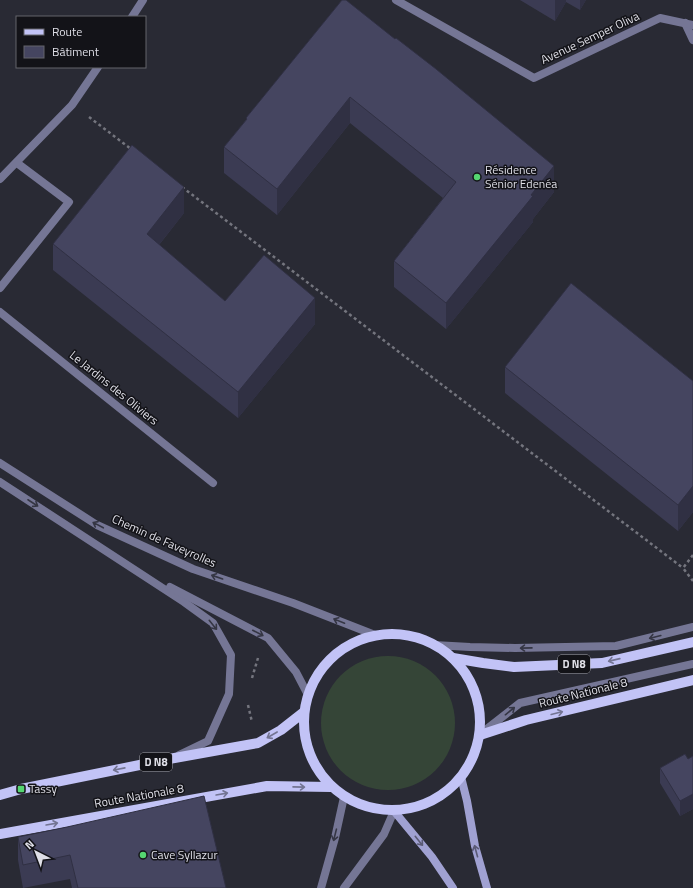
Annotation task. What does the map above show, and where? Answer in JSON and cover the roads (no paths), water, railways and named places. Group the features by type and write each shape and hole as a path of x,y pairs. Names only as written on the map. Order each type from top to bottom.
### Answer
{"main road":[{"path":"396,634 416,637 434,644 453,658 466,674 476,693 480,714 480,735 473,757 461,777 442,795 419,807 394,811 368,808 344,797 331,787 318,771 308,753 304,733 304,712 308,695 318,674 333,656 353,643 375,635 396,634"},
{"name":"Route Nationale 8","path":"453,658 514,667 602,663 693,642"},
{"name":"Route Nationale 8","path":"480,735 526,720 693,680"},
{"name":"D N8","path":"0,795 21,789 258,743 281,730 304,712"},
{"path":"461,777 475,846 487,888"},
{"name":"Route Nationale 8","path":"0,834 267,786 331,787"},
{"path":"394,811 432,857 453,888"}],"street":[{"path":"133,16 143,0"},
{"name":"Avenue Semper Oliva","path":"396,0 534,78 660,18 693,25"},
{"path":"684,23 693,40"},
{"path":"0,179 72,105 97,68"},
{"path":"0,288 69,202 17,163"},
{"name":"Le Jardins des Oliviers","path":"0,312 213,483"},
{"name":"Chemin de Faveyrolles","path":"0,463 97,525 193,569 293,603 375,635"},
{"path":"0,482 184,602 213,623 231,655 229,694 208,741 169,760"},
{"path":"124,563 268,638 296,672 308,695"},
{"name":"D N8","path":"434,644 470,647 515,648 616,646 693,627"},
{"name":"D N8","path":"480,735 520,704 693,664"},
{"path":"321,888 335,838 344,797"},
{"path":"344,888 384,834 394,811"}],"place":[{"name":"Résidence Sénior Edenéa","path":"477,177"},
{"name":"Tassy","path":"21,789"},
{"name":"Cave Syllazur","path":"143,855"}]}
